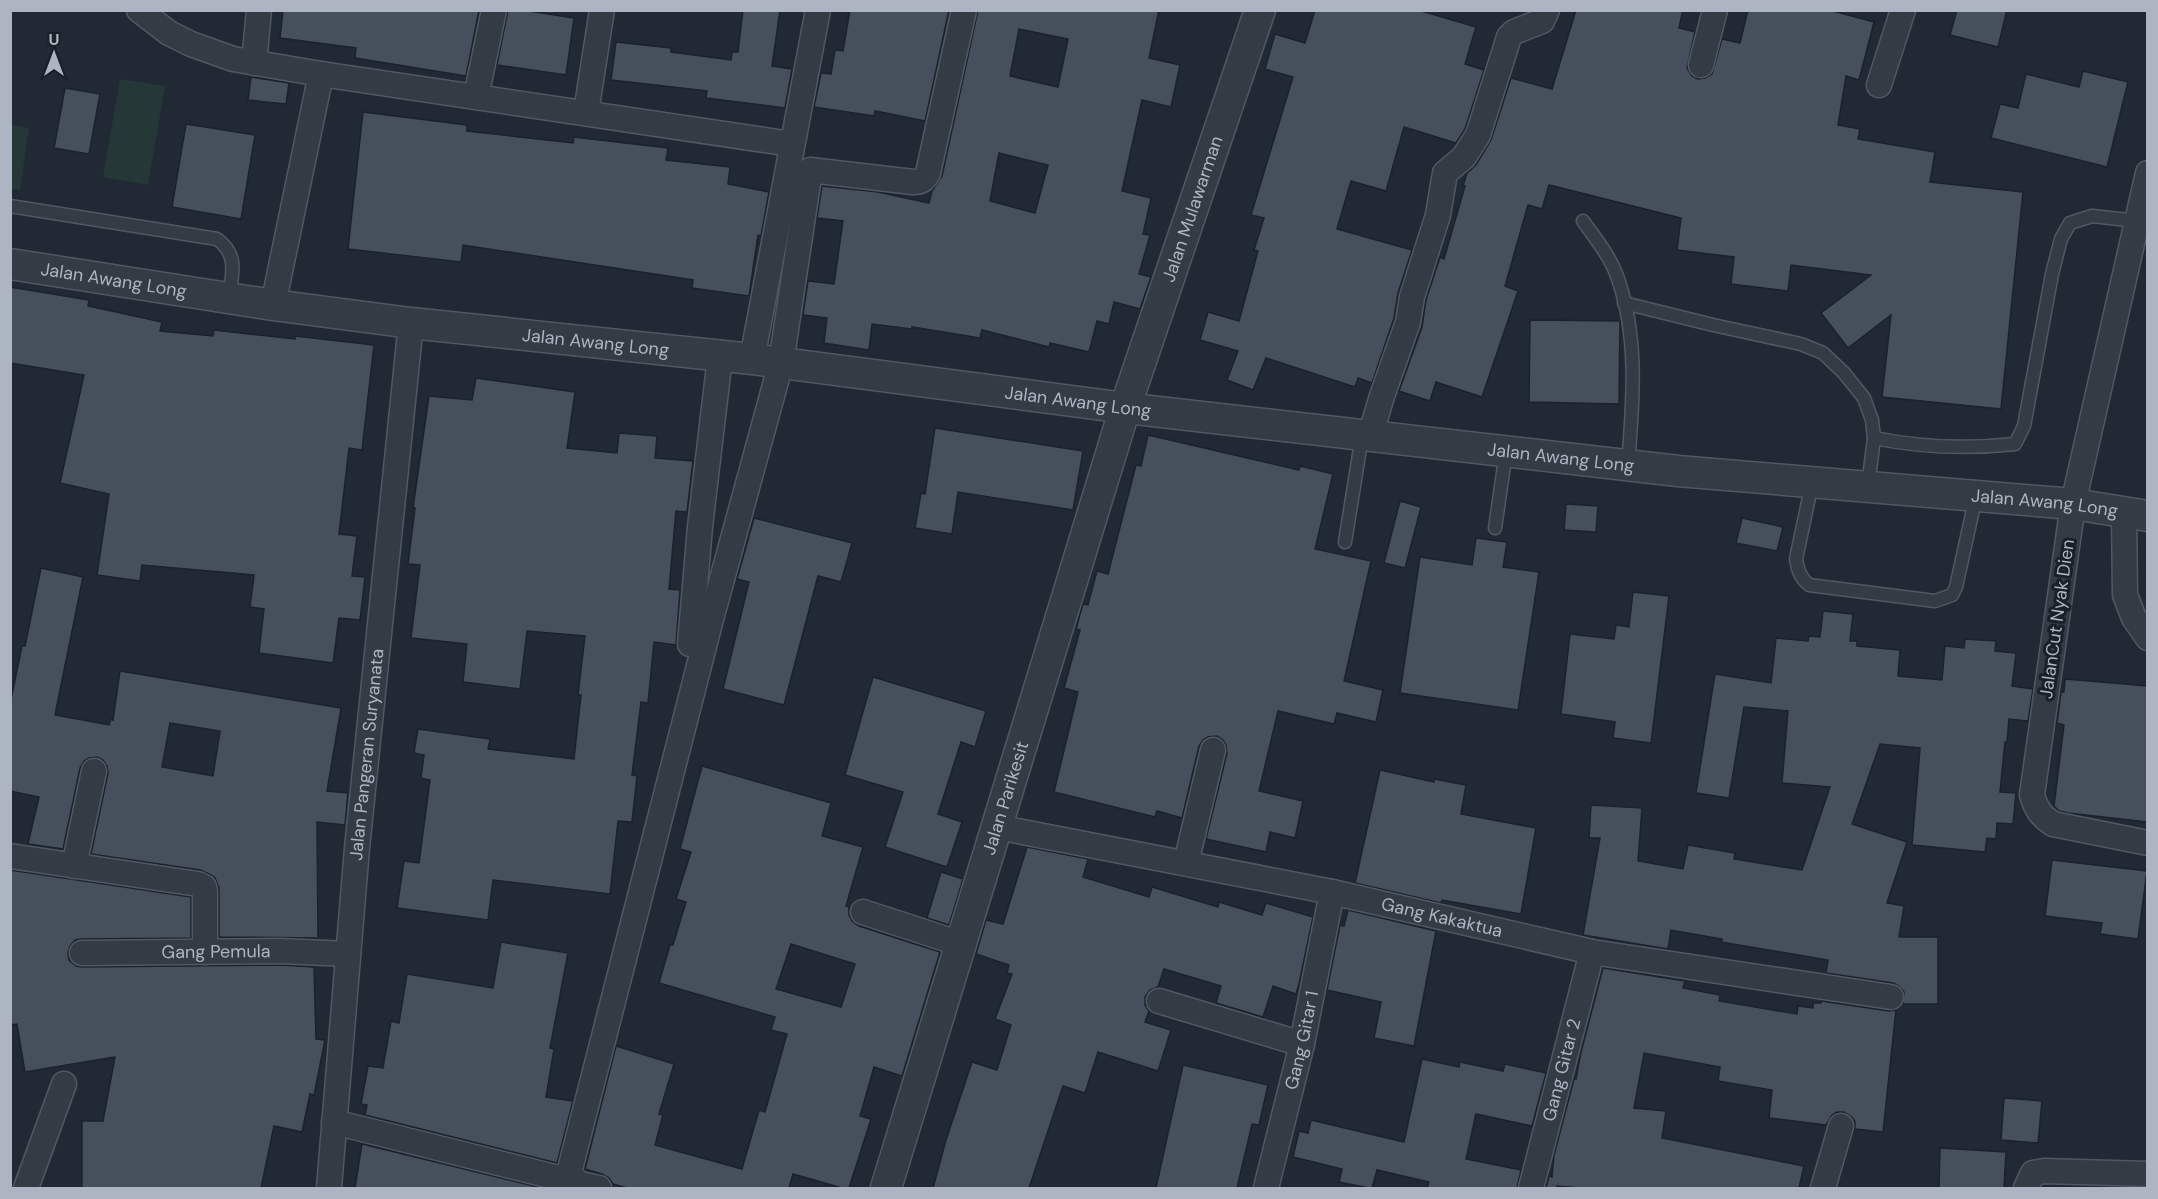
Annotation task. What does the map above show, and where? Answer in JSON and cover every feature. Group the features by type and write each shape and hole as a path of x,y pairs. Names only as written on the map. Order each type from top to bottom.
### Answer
{"street":[{"path":"139,10 169,33 191,44 224,56 254,63 791,144"},
{"path":"254,63 259,10"},
{"path":"477,97 494,10"},
{"path":"586,112 602,10"},
{"path":"752,359 818,10"},
{"path":"575,1182 570,1176 570,1169 710,623 781,363 810,170 914,182 921,182 925,178 964,10"},
{"name":"Jalan Mulawarman","path":"1125,408 1260,10"},
{"path":"1366,435 1408,322 1412,297 1438,214 1445,173 1464,157 1478,135 1509,37 1514,32 1542,21 1546,10"},
{"path":"1701,65 1715,10"},
{"path":"1879,85 1903,10"},
{"path":"273,305 321,74"},
{"name":"JalanCut Nyak Dien","path":"2148,173 2073,504 2032,795 2035,806 2042,817 2054,824 2148,843"},
{"name":"Jalan Awang Long","path":"10,264 273,305 411,323 752,359 1125,408 1629,465 1812,483 2073,504 2136,515"},
{"name":"Jalan Pangeran Suryanata","path":"329,1188 348,954 411,323"},
{"path":"690,644 700,527 720,357"},
{"name":"Jalan Parikesit","path":"886,1188 1125,408"},
{"path":"2136,515 2125,595 2134,618 2148,638"},
{"path":"1186,863 1214,750"},
{"path":"74,866 94,771"},
{"name":"Gang Kakaktua","path":"997,827 1332,892 1592,952 1891,997"},
{"path":"10,856 198,884 204,887 205,952"},
{"name":"Gang Gitar 1","path":"1266,1188 1302,1044 1332,892"},
{"path":"863,912 961,944"},
{"name":"Gang Pemula","path":"82,953 280,951 348,954"},
{"name":"Gang Gitar 2","path":"1532,1188 1592,952"},
{"path":"1159,1001 1302,1044"},
{"path":"26,1188 64,1084"},
{"path":"334,1122 599,1188"},
{"path":"1823,1188 1841,1126"},
{"path":"2026,1188 2033,1173 2044,1171 2148,1174"}],"lane":[{"path":"10,206 217,239 226,245 231,254 233,265 229,298"},
{"path":"1874,438 1906,444 1993,447 2015,444 2024,426 2052,274 2061,239 2070,223 2092,216 2137,221"},
{"path":"1583,221 1608,257 1617,275 1630,329 1634,390 1629,465"},
{"path":"1624,303 1713,326 1801,344 1823,353 1844,373 1864,398 1872,420 1874,438 1868,487"},
{"path":"1345,542 1366,435"},
{"path":"1495,528 1506,451"},
{"path":"1812,483 1796,560 1802,579 1809,585 1935,601 1952,595 1956,587 1976,496"}],"shaded area":[{"path":"120,79 165,86 148,185 103,177"},
{"path":"11,125 29,128 20,190 11,189"}],"building":[{"path":"283,10 479,10 466,76 355,58 356,48 280,38"},
{"path":"508,10 574,18 566,75 497,65"},
{"path":"743,10 780,10 772,66 792,69 785,108 706,98 707,91 611,80 616,42 671,48 671,52 731,60 732,52 738,52"},
{"path":"850,10 949,10 925,121 875,111 874,116 814,107 821,73 831,74 835,50 843,51"},
{"path":"978,10 1159,10 1149,58 1180,65 1171,107 1142,100 1122,191 1151,198 1143,234 1150,235 1139,274 1151,277 1140,309 1114,302 1109,324 1097,321 1089,352 1050,343 1049,347 982,330 980,338 912,327 912,329 872,324 869,350 824,343 827,318 803,315 808,281 834,284 843,221 817,218 822,186 878,192 929,203 932,191 942,176","holes":["1019,29 1068,39 1058,87 1010,76","999,153 1048,165 1035,213 990,201"]},
{"path":"1315,10 1418,10 1476,27 1465,64 1484,70 1465,129 1456,143 1404,127 1386,191 1351,181 1337,229 1412,250 1398,293 1394,318 1372,383 1358,378 1355,387 1266,358 1253,390 1227,380 1238,351 1200,340 1208,312 1239,321 1258,251 1254,250 1264,218 1251,215 1293,77 1265,69 1275,34 1305,43"},
{"path":"1576,10 1683,10 1679,28 1695,32 1687,68 1692,76 1698,79 1712,74 1722,39 1740,43 1748,10 1829,10 1874,22 1859,80 1846,76 1838,125 1860,129 1858,139 1935,152 1930,182 2023,192 2001,409 1882,397 1891,315 1848,348 1821,313 1871,275 1791,265 1788,291 1731,284 1734,257 1677,250 1681,218 1549,185 1542,209 1528,205 1505,286 1518,291 1482,397 1436,382 1430,401 1399,391 1422,327 1426,300 1440,257 1444,259 1467,173 1476,165 1491,140 1511,78 1552,89"},
{"path":"1957,10 2007,10 1998,47 1950,35"},
{"path":"2083,71 2128,82 2107,167 1991,138 2000,104 2018,108 2026,74 2079,87"},
{"path":"251,77 289,83 286,104 248,100"},
{"path":"65,88 100,94 89,154 54,148"},
{"path":"363,112 467,125 467,131 573,143 574,137 668,148 666,160 730,167 728,184 769,192 761,236 758,235 749,296 692,288 693,280 463,245 461,262 348,249"},
{"path":"186,124 255,135 241,219 172,207"},
{"path":"10,287 89,300 88,306 162,322 160,331 213,336 214,330 374,345 362,450 349,448 339,534 357,536 352,576 365,577 360,620 339,618 333,663 259,653 264,609 250,607 254,575 142,565 140,581 97,575 109,494 60,483 84,375 10,363"},
{"path":"1530,320 1620,321 1619,404 1529,402"},
{"path":"476,378 575,392 567,448 617,453 619,433 657,436 655,458 693,461 687,512 676,511 669,589 680,590 676,645 654,642 648,703 641,702 632,775 637,776 632,822 618,821 610,894 493,880 488,920 397,908 404,861 419,863 430,780 421,778 424,755 414,753 418,729 490,739 488,749 574,759 585,636 527,631 520,689 463,682 467,644 411,638 420,565 408,564 415,508 413,508 429,396 472,400"},
{"path":"935,428 1083,451 1073,510 958,492 952,534 915,528 921,493 925,494"},
{"path":"1148,435 1299,470 1300,466 1333,474 1315,549 1371,561 1344,681 1383,690 1376,722 1337,713 1334,724 1278,711 1259,791 1303,801 1295,838 1270,832 1266,852 1206,839 1227,753 1226,745 1217,736 1208,737 1199,746 1182,818 1157,811 1155,817 1054,792 1078,692 1064,688 1080,630 1076,629 1083,604 1088,605 1097,571 1108,574 1136,465 1141,466"},
{"path":"1400,501 1421,507 1405,568 1384,563"},
{"path":"1566,504 1598,506 1596,532 1564,530"},
{"path":"754,518 852,543 841,582 818,576 784,705 723,689 749,582 737,579"},
{"path":"1742,518 1783,527 1777,551 1736,543"},
{"path":"1476,538 1507,542 1503,567 1539,572 1518,710 1400,693 1420,557 1472,565"},
{"path":"41,568 83,577 55,715 109,725 111,719 113,720 120,671 341,708 327,791 348,793 345,825 317,822 318,938 219,937 219,888 215,878 211,875 200,870 91,854 108,773 103,760 97,757 84,761 80,768 63,849 28,844 39,797 10,791 10,704 22,646 25,646","holes":["170,723 220,731 213,776 162,767"]},
{"path":"1633,592 1669,596 1651,743 1613,738 1615,722 1561,714 1570,634 1614,639 1616,625 1629,627"},
{"path":"1823,611 1853,614 1850,641 1857,641 1857,646 1900,650 1898,676 1942,680 1945,646 1964,648 1965,639 1996,641 1995,651 2016,653 2012,686 2033,689 2028,721 2009,719 2007,742 2005,742 2000,792 2016,793 2013,824 1997,823 1996,839 1987,838 1985,852 1912,845 1920,748 1880,744 1852,824 1907,842 1887,903 1904,906 1899,937 1938,937 1938,1004 1903,1004 1904,992 1899,986 1893,983 1826,973 1828,960 1721,942 1722,939 1671,930 1668,949 1583,935 1600,838 1589,838 1591,805 1642,808 1638,861 1683,869 1688,845 1735,853 1734,859 1802,870 1830,787 1782,783 1788,711 1744,707 1729,798 1696,793 1715,674 1771,683 1776,638 1808,641 1809,636 1820,637"},
{"path":"873,677 986,711 975,747 961,742 938,814 962,822 947,867 885,847 903,792 845,775"},
{"path":"2065,679 2148,686 2148,822 2068,813 2059,811 2054,806 2064,725 2057,723"},
{"path":"702,766 831,803 822,836 863,847 846,906 849,907 852,921 859,926 940,952 902,1076 874,1067 860,1116 871,1119 849,1188 793,1174 789,1188 627,1188 613,1184 602,1174 585,1169 616,1046 674,1064 659,1114 663,1115 655,1145 742,1169 759,1110 765,1112 787,1034 771,1030 775,1017 659,983 686,902 676,899 691,852 680,849","holes":["791,944 855,964 841,1007 776,989"]},
{"path":"1380,770 1434,782 1434,779 1466,785 1461,814 1536,828 1521,914 1442,900 1441,903 1355,883"},
{"path":"1027,847 1088,859 1083,877 1149,897 1152,887 1218,907 1219,902 1262,915 1266,903 1313,917 1299,984 1296,994 1273,986 1263,1017 1216,1003 1221,986 1164,969 1158,987 1150,990 1145,997 1145,1005 1149,1011 1145,1022 1171,1030 1158,1071 1098,1052 1085,1093 1063,1086 1029,1188 933,1188 972,1062 997,1070 1011,1025 995,1019 1012,974 1007,973 1009,965 976,954 986,920 1003,924"},
{"path":"2052,860 2147,871 2138,939 2100,934 2102,923 2045,916"},
{"path":"10,870 191,897 191,938 75,940 68,953 69,960 76,966 280,965 314,967 316,1039 325,1040 314,1095 310,1094 302,1132 274,1126 261,1188 82,1188 82,1121 103,1121 115,1057 25,1072 17,1024 10,1025"},
{"path":"941,872 963,879 949,925 927,918"},
{"path":"1348,910 1436,931 1414,1046 1374,1038 1381,1002 1327,990 1340,925 1344,926"},
{"path":"501,942 568,953 550,1048 554,1049 546,1097 573,1101 557,1163 365,1115 367,1105 361,1104 368,1066 383,1068 391,1021 399,1023 407,974 493,988"},
{"path":"1603,968 1685,981 1683,988 1720,995 1719,1001 1797,1014 1798,1006 1813,1008 1813,1003 1821,1003 1821,1001 1889,1011 1896,1010 1883,1132 1855,1129 1852,1117 1844,1112 1832,1115 1826,1125 1769,1118 1772,1090 1718,1081 1720,1067 1644,1053 1634,1108 1666,1111 1662,1138 1804,1166 1799,1188 1557,1186 1557,1188 1546,1188 1549,1176 1552,1177 1554,1155 1574,1079 1576,1079"},
{"path":"1422,1059 1459,1067 1460,1062 1503,1071 1505,1064 1546,1073 1532,1126 1476,1114 1466,1159 1521,1170 1517,1188 1427,1188 1429,1182 1377,1170 1372,1188 1369,1188 1339,1182 1342,1169 1293,1157 1299,1131 1308,1133 1311,1120 1404,1142"},
{"path":"1183,1065 1268,1085 1259,1125 1252,1124 1237,1188 1156,1188"},
{"path":"2004,1098 2042,1101 2038,1143 2001,1140"},
{"path":"362,1144 542,1188 355,1188"},
{"path":"1940,1148 2006,1152 2004,1188 1939,1188"}]}
